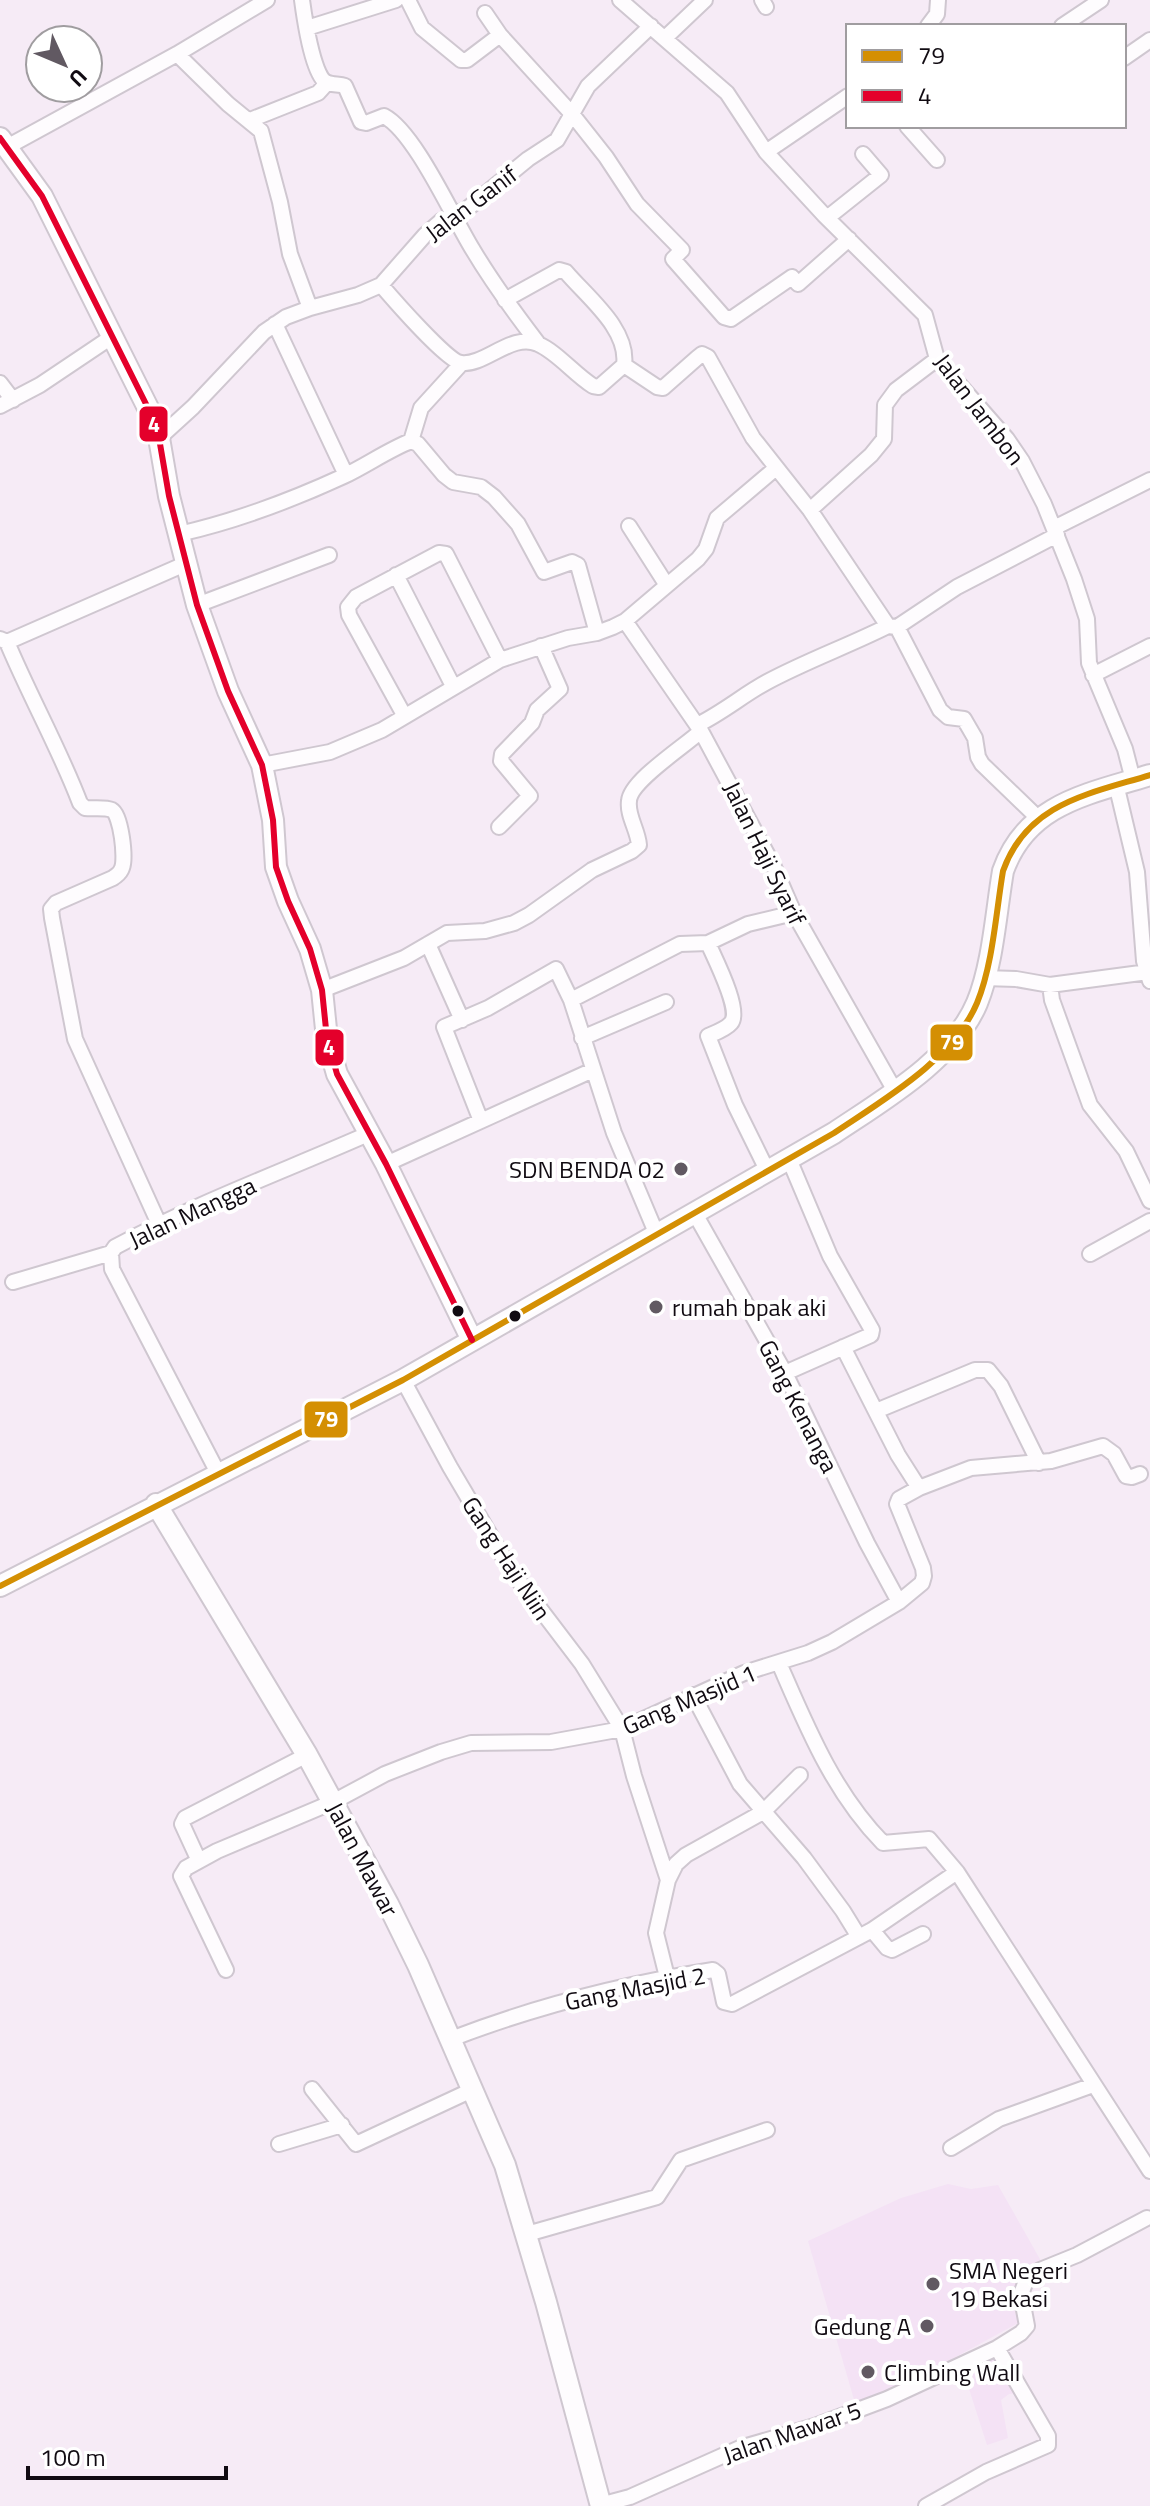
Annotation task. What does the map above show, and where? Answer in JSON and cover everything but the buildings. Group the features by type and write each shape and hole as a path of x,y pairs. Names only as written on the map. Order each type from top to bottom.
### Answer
{"street":[{"path":"267,0 177,54 3,142 42,196 133,373 159,438 169,496 197,605 228,691 262,765 273,820 276,867 310,949 322,990 327,1039 337,1074 386,1164 472,1340"},
{"path":"302,0 310,46 321,77 327,83 345,86 361,122 384,116 389,119 435,178 453,217 505,300 537,342 593,386 599,387 624,365 624,343 566,272 559,270 505,300"},
{"path":"307,28 396,0"},
{"path":"408,0 422,28 459,59 467,60 500,35"},
{"name":"Jalan Jambon","path":"620,0 727,93 766,152 827,218 925,315 937,359 1007,439 1022,461 1056,532 1087,619 1089,663 1125,749 1133,780 1142,937 1149,977"},
{"path":"665,38 705,0"},
{"path":"930,24 937,14 938,0"},
{"path":"1065,24 1101,0"},
{"path":"485,13 500,35 572,114 637,204 682,250 673,259 724,317 731,319 792,277 798,284 849,239"},
{"name":"Jalan Ganif","path":"159,438 264,332 310,308 358,295 381,285 441,221 467,209 528,159 557,140 588,86 651,26"},
{"path":"1126,57 1150,40"},
{"path":"177,54 261,131 290,254 310,308"},
{"path":"250,120 318,93 327,83"},
{"path":"766,152 846,97"},
{"path":"909,128 937,160"},
{"path":"827,218 881,175 863,154"},
{"path":"381,285 454,360 462,363 473,362 515,343 537,342"},
{"path":"275,324 346,475"},
{"path":"0,383 6,403 50,379 113,336"},
{"path":"624,365 663,388 702,354 708,357 738,415 893,626 940,710 948,717 964,719 975,738 982,764 1038,818"},
{"path":"810,510 871,455 884,439 885,405 896,390 937,359"},
{"path":"179,534 211,527 278,504 346,475 411,441 421,408 462,363"},
{"path":"411,441 418,444 453,482 481,487 494,497 518,524 544,572 572,562 578,565 597,633"},
{"path":"262,765 330,752 382,730 500,660 568,638 597,633 625,621 698,559 706,549 717,518 776,468"},
{"path":"322,990 404,958 447,933 485,931 529,915 592,870 639,845 638,833 629,813 632,790 638,781 681,750 699,728 766,683 893,626 1150,480"},
{"path":"629,526 666,584"},
{"path":"404,715 349,615 348,607 356,597 439,553 446,554 500,660"},
{"path":"197,605 329,555"},
{"path":"159,1224 75,1039 51,909 56,903 121,872 120,823 117,814 110,809 85,808 80,803 52,736 4,641 185,564"},
{"path":"396,575 453,686"},
{"name":"Jalan Haji Syarif","path":"625,621 699,728 774,867 794,913 895,1091"},
{"path":"499,827 530,796 501,761 502,754 531,725 537,710 560,689 541,646"},
{"path":"1093,675 1150,646"},
{"path":"0,1586 403,1380 834,1133 895,1091 927,1066 970,1018 984,978 1003,871 1014,846 1038,818 1056,807 1133,780"},
{"path":"571,1000 680,944 708,943 748,924 794,913"},
{"path":"708,943 726,983 734,1016 731,1024 708,1036 735,1105 767,1170"},
{"path":"428,944 462,1020"},
{"path":"481,1121 443,1029 488,1008 554,969 560,972 614,1133 657,1235"},
{"path":"984,978 1050,985 1149,977"},
{"path":"1050,985 1052,1000 1090,1105 1126,1151 1150,1201"},
{"path":"582,1038 666,1002"},
{"path":"386,1164 593,1070"},
{"name":"Jalan Mangga","path":"218,1473 112,1269 111,1253 115,1247 159,1224 368,1134"},
{"path":"785,1373 871,1335 872,1330 830,1256 789,1159"},
{"name":"Gang Kenanga","path":"694,1212 785,1373 899,1602"},
{"path":"1090,1254 1150,1221"},
{"path":"13,1282 111,1253"},
{"path":"843,1347 919,1488 971,1468 1005,1463 1039,1463 1106,1447 1114,1454 1126,1476 1140,1474"},
{"path":"876,1411 966,1373 988,1370 1001,1386 1039,1463"},
{"name":"Gang Haji Niin","path":"403,1380 512,1572 582,1664 622,1729 668,1880"},
{"name":"Gang Masjid 1","path":"199,1861 333,1802 385,1774 471,1743 551,1742 622,1729 744,1673 832,1642 899,1602 924,1580 923,1568 897,1504 899,1499 919,1488"},
{"name":"Jalan Mawar","path":"156,1504 333,1802 388,1904 451,2039 505,2165 527,2234 600,2505"},
{"path":"779,1663 823,1759 843,1794 880,1841 929,1839 957,1872 1150,2171"},
{"path":"693,1695 740,1784 865,1934 892,1950 923,1934"},
{"path":"226,1970 182,1882 181,1876 186,1868 199,1861 182,1824 185,1818 307,1755"},
{"path":"667,1977 656,1933 668,1880 676,1864 686,1855 763,1812 800,1775"},
{"name":"Gang Masjid 2","path":"451,2039 552,2004 667,1977 713,1970 718,1974 724,2002 732,2004 865,1934 957,1872"},
{"path":"951,2148 999,2119 1093,2085"},
{"path":"312,2089 356,2144 472,2090"},
{"path":"279,2144 342,2125"},
{"path":"527,2234 657,2197 681,2160 767,2130"},
{"name":"Jalan Mawar 5","path":"600,2505 630,2497 731,2452 815,2426 887,2399 997,2348 1027,2326 1021,2294 1026,2281 1040,2270 1149,2219"},
{"path":"926,2506 986,2472 1048,2445 1048,2436 997,2348"}],"shaded area":[{"path":"948,2184 971,2189 998,2185 1041,2261 1009,2292 1018,2323 919,2377 855,2403 808,2241 901,2198"},
{"path":"992,2351 1021,2393 1009,2394 1001,2400 1008,2438 987,2445 962,2367"}],"transit line":[{"name":"4","path":"0,138 42,196 148,408 159,438 169,496 197,605 228,691 262,765 273,820 276,867 310,949 322,990 327,1039 337,1074 386,1164 472,1340"},
{"name":"79","path":"0,1586 403,1380 834,1133 894,1092 951,1043 977,1003 990,955 1003,871 1014,848 1028,830 1063,805 1150,775"}],"place":[{"name":"SDN BENDA 02","path":"681,1169"},
{"name":"rumah bpak aki","path":"656,1307"},
{"name":"SMA Negeri 19 Bekasi","path":"933,2284"},
{"name":"Gedung A","path":"927,2326"},
{"name":"Climbing Wall","path":"868,2372"}]}
